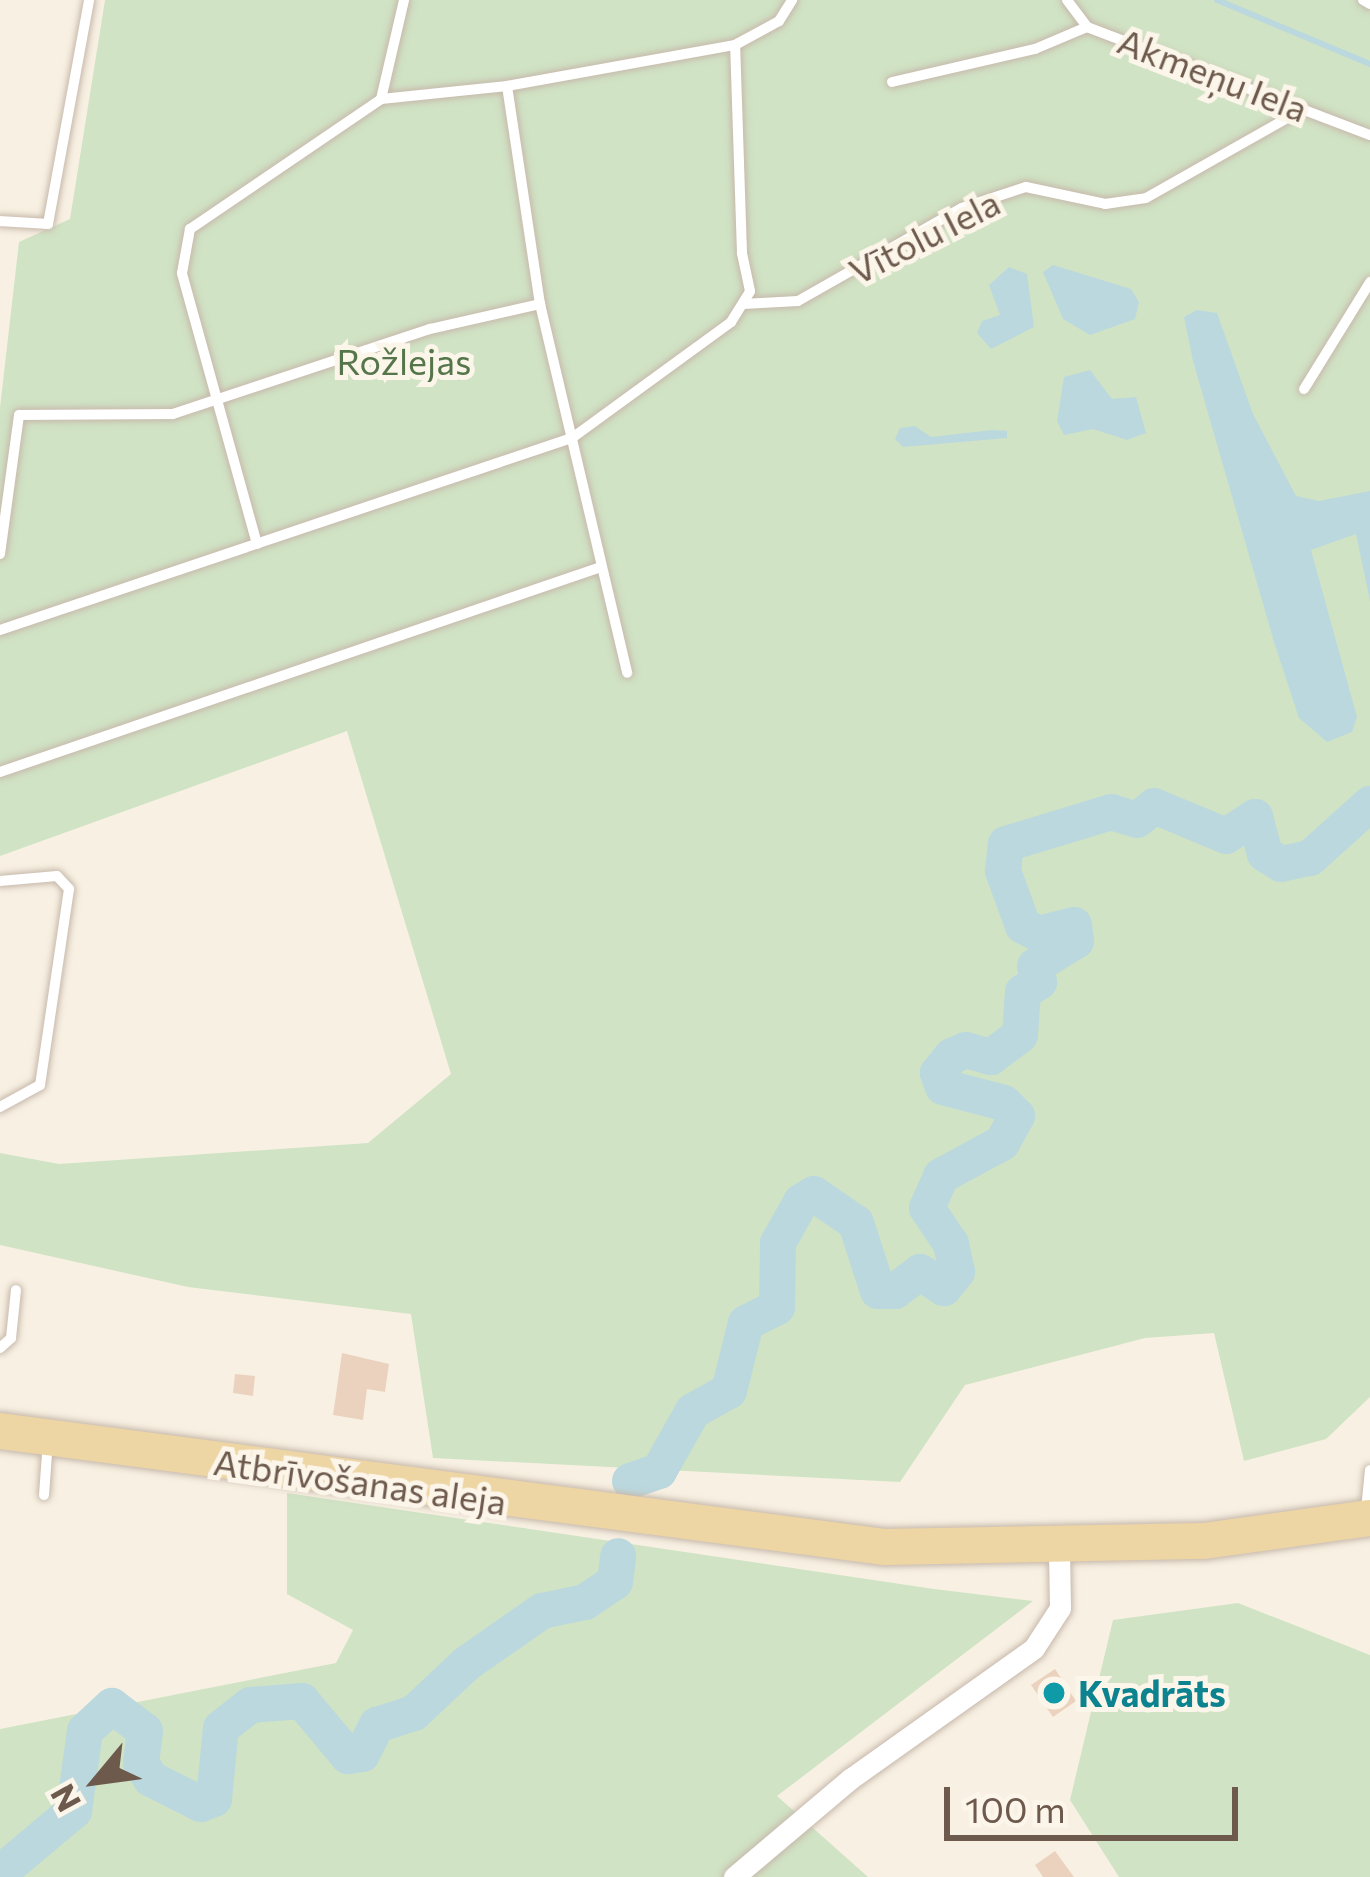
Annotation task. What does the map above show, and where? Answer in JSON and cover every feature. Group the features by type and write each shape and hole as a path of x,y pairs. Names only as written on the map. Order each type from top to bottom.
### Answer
{"main road":[{"name":"Atbrīvošanas aleja","path":"0,1431 721,1531 885,1547 1059,1549 1204,1541 1368,1518"}],"street":[{"path":"734,1877 850,1779 1034,1648 1060,1608 1059,1549"}],"lane":[{"path":"0,220 47,224 88,0"},
{"path":"381,99 404,0"},
{"path":"257,544 212,404 182,273 190,229 381,99 507,86 735,45 779,21 792,0"},
{"name":"Akmeņu Iela","path":"1067,0 1087,27 1370,135"},
{"path":"892,82 1035,49 1087,27"},
{"path":"0,630 572,438 731,322 750,291 742,253 735,45"},
{"path":"507,86 540,304 627,673"},
{"name":"Vītolu Iela","path":"743,304 798,302 962,208 1025,187 1106,204 1146,197 1289,117 1291,104"},
{"path":"1304,389 1370,282"},
{"path":"0,554 19,415 172,414 430,329 540,304"},
{"path":"0,772 601,567"},
{"path":"0,881 57,876 69,889 40,1085 0,1107"},
{"path":"0,1348 11,1338 16,1290"},
{"path":"44,1495 49,1438"},
{"path":"1368,1518 1370,1470"}],"green space":[{"name":"Rožlejas","path":"105,0 1370,0 1370,1397 1326,1439 1244,1461 1214,1333 1145,1338 965,1385 900,1482 433,1458 411,1314 188,1287 0,1245 0,1153 59,1164 368,1143 451,1074 347,731 0,856 0,408 19,242 70,219"},
{"path":"287,1493 1033,1601 777,1796 868,1877 0,1877 0,1729 336,1663 353,1630 287,1594"},
{"path":"1238,1603 1370,1655 1370,1877 1119,1877 1070,1800 1113,1620"}],"water":[{"path":"1053,265 1131,289 1139,302 1135,319 1090,335 1063,319 1043,272"},
{"path":"1009,267 1027,274 1034,327 991,349 977,333 982,321 1000,315 989,285"},
{"path":"1197,310 1217,313 1253,414 1296,496 1319,501 1370,491 1370,601 1356,534 1311,550 1357,717 1352,732 1327,742 1299,718 1274,642 1193,361 1184,317"},
{"path":"1090,370 1112,399 1136,397 1146,433 1127,440 1093,429 1064,435 1057,421 1064,377"},
{"path":"915,426 931,437 992,430 1007,431 1007,438 903,447 895,439 900,428"}],"building":[{"path":"342,1353 389,1364 385,1392 367,1389 363,1420 333,1415"},
{"path":"235,1374 255,1376 253,1396 233,1393"},
{"name":"Kvadrāts","path":"1055,1669 1076,1701 1053,1717 1031,1685"},
{"path":"1055,1851 1074,1877 1043,1877 1035,1865"}],"waterway":[{"path":"1217,0 1370,64"},
{"path":"630,1481 659,1471 693,1411 729,1391 746,1323 777,1307 778,1243 801,1202 814,1194 856,1223 878,1291 895,1291 920,1272 944,1288 957,1272 951,1244 927,1208 941,1176 1002,1143 1017,1116 1004,1103 943,1087 938,1073 952,1056 966,1050 991,1057 1020,1035 1023,992 1039,982 1035,966 1076,941 1074,925 1039,934 1023,926 1003,871 1006,844 1111,812 1137,820 1154,806 1226,836 1255,817 1265,854 1281,864 1310,858 1370,804"},
{"path":"0,1873 74,1811 85,1731 112,1706 145,1731 141,1763 151,1779 201,1804 214,1799 221,1728 250,1705 302,1701 348,1756 362,1754 377,1725 414,1713 466,1664 542,1611 585,1602 615,1582 618,1556"}],"place":[{"name":"Kvadrāts","path":"1054,1693"}]}
